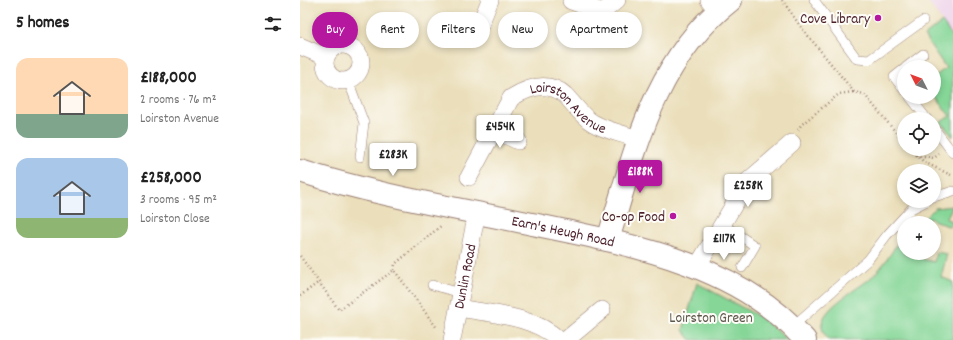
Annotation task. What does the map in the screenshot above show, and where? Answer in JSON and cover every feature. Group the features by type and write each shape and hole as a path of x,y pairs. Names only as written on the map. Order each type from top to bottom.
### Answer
{"street":[{"path":"485,12 490,0"},
{"path":"570,1 603,12 617,0"},
{"path":"608,240 632,174 638,139 654,101 676,59 719,3"},
{"path":"345,45 356,51 359,56 360,67 354,77 348,80 337,80 328,74 325,63 326,57 333,48 345,45"},
{"path":"300,46 326,57"},
{"name":"Loirston Avenue","path":"469,177 511,98 536,86 550,87 564,94 593,123 638,139"},
{"path":"494,130 518,141"},
{"path":"697,267 748,181 792,143"},
{"name":"Earn's Heugh Road","path":"300,171 362,188 608,240 697,267 743,289 799,333"},
{"name":"Dunlin Road","path":"452,338 460,300 469,211"},
{"path":"460,300 534,324 552,333 559,340"},
{"path":"566,340 602,310"}],"lane":[{"path":"814,0 857,59 869,60 923,21"},
{"path":"915,60 923,54"},
{"path":"348,80 364,123 360,157"},
{"path":"915,104 922,112"},
{"path":"941,137 951,150"},
{"path":"941,195 953,191"},
{"path":"799,333 868,260 887,235 913,208"},
{"path":"722,224 755,246 742,268"},
{"path":"432,285 460,300"}],"path":[{"path":"782,0 801,27 854,92"},
{"path":"792,143 801,125 839,94 854,92 864,94 897,134"},
{"path":"941,155 951,150"},
{"path":"915,156 934,158 938,156"},
{"path":"915,156 953,176"},
{"path":"300,256 338,310 394,270 395,264 469,211"},
{"path":"394,270 441,333 452,338"},
{"path":"300,296 319,282"}],"shaded area":[{"path":"927,0 953,0 953,37"}],"green space":[{"path":"942,22 953,37 953,137 941,122 950,116 941,104 941,72 946,68 924,36"},
{"path":"953,206 946,219 953,221 950,227 941,223 941,216 927,216 935,208"},
{"path":"896,245 897,260 926,260 934,262 934,260 941,260 941,253 947,254 941,277 953,282 953,340 828,340 822,327 824,317 841,299 867,281 890,255"},
{"name":"Loirston Green","path":"697,283 760,317 788,340 691,340 683,330"}],"place":[{"name":"Cove Library","path":"878,18"},
{"name":"Co-op Food","path":"673,216"}]}
